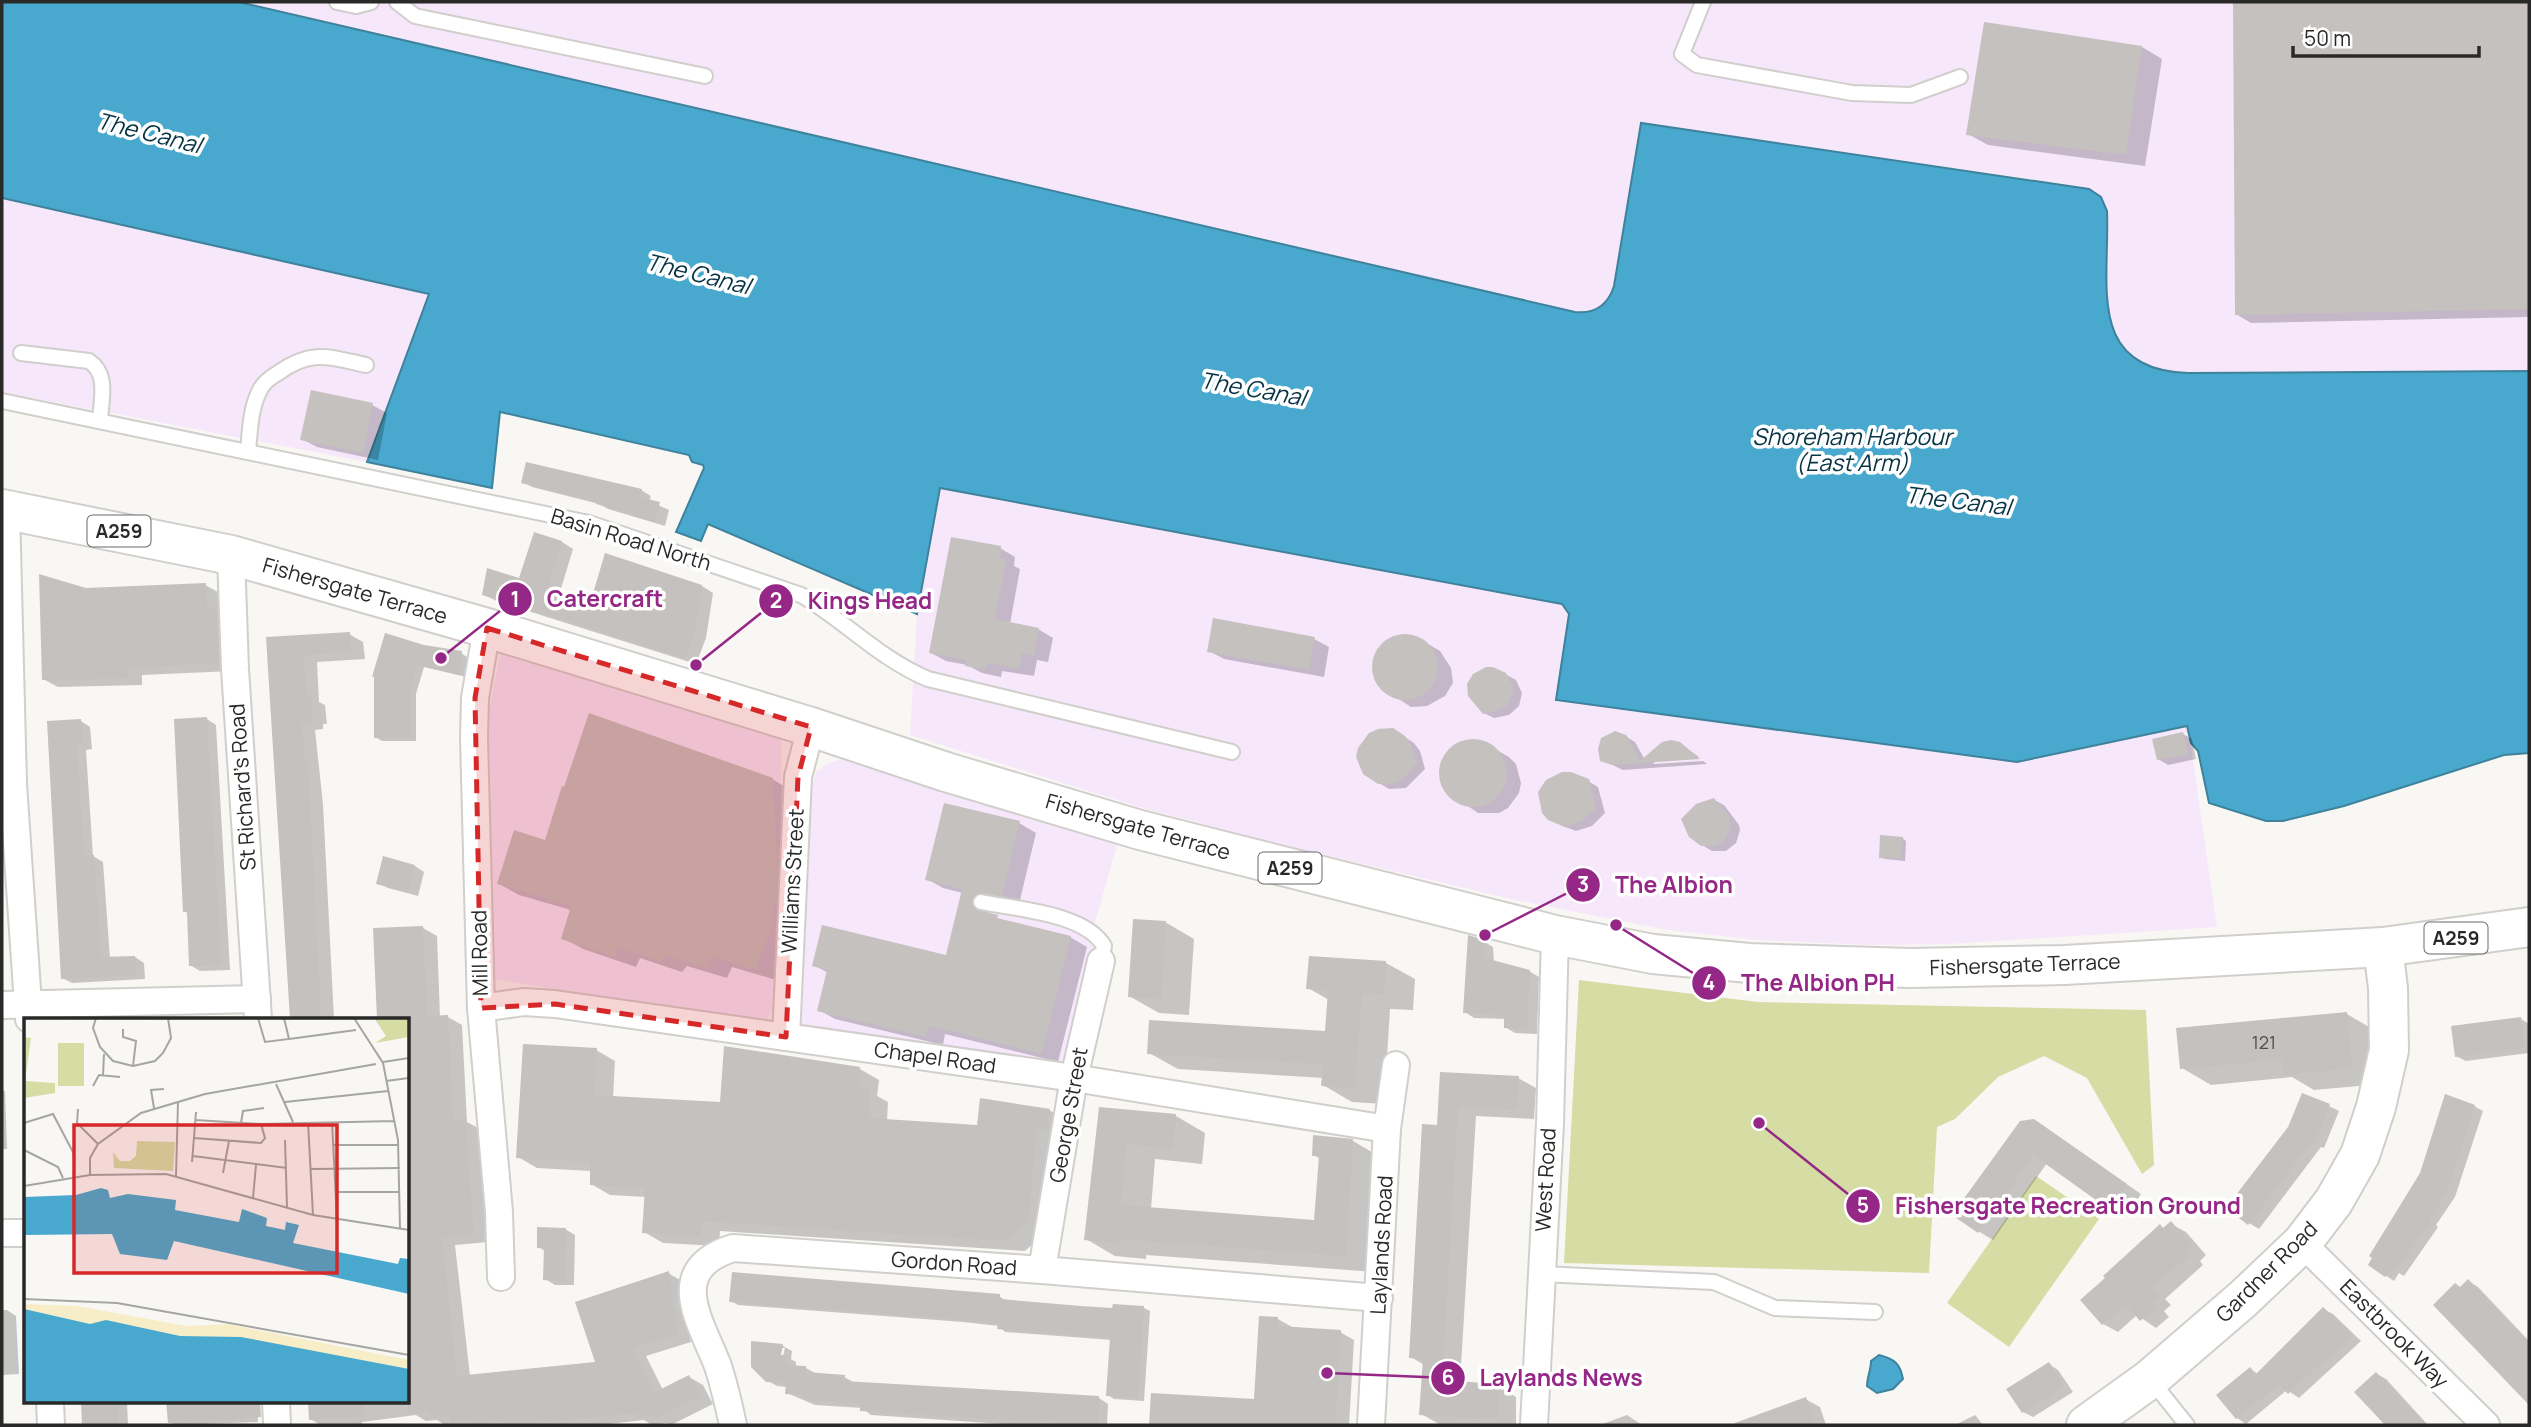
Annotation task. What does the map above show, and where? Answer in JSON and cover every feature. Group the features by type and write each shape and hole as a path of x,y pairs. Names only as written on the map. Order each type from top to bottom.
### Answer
{"main road":[{"name":"Fishersgate Terrace","path":"4,509 231,555 487,628 1140,830 1555,935 1653,954 1749,963 1911,968 2064,965 2383,947"},
{"name":"A259","path":"2383,947 2529,928"},
{"name":"Gardner Road","path":"2086,1425 2150,1379 2244,1299 2302,1243 2334,1201 2360,1155 2376,1107 2389,1050 2388,988 2383,947"}],"street":[{"path":"4,509 8,784 19,1009 258,1009"},
{"name":"St Richard's Road","path":"231,555 235,669 258,1009"},
{"name":"Mill Road","path":"487,628 475,698 481,1008 499,1212 501,1278"},
{"name":"Williams Street","path":"786,1037 798,777 811,727"},
{"name":"West Road","path":"1534,1425 1550,1123 1555,935"},
{"name":"George Street","path":"1042,1270 1074,1078 1101,961"},
{"name":"Chapel Road","path":"481,1008 524,1002 555,1004 1074,1078 1387,1129"},
{"name":"Laylands Road","path":"1371,1425 1387,1129 1396,1065"},
{"path":"2,1233 24,1233"},
{"name":"Eastbrook Way","path":"2302,1243 2486,1425"},
{"name":"Gordon Road","path":"733,1425 717,1366 703,1335 692,1298 693,1286 702,1266 733,1248 1379,1298"},
{"path":"50,1402 51,1425"},
{"path":"276,1402 277,1425"}],"lane":[{"path":"337,2 356,6 371,2"},
{"path":"397,2 415,16 705,76"},
{"path":"1703,2 1682,54 1697,65 1852,93 1911,95 1960,77"},
{"path":"21,353 89,361 96,366 102,377 100,421"},
{"path":"248,451 252,417 259,391 271,378 305,357 326,357 366,365"},
{"name":"Basin Road North","path":"2,401 589,523 801,595 828,611 904,669 928,679 1232,752"},
{"path":"981,902 1070,920 1099,937 1104,946 1101,961"},
{"path":"1541,1274 1714,1282 1775,1308 1875,1312"},
{"path":"2150,1379 2187,1425"}],"highlighted area":[{"path":"487,628 811,727 798,777 786,1037 555,1004 481,1008 475,698"}],"shaded area":[{"path":"239,2 2529,2 2529,371 2188,373 2163,372 2148,367 2127,352 2114,333 2108,306 2106,207 2094,191 2079,186 1641,123 1614,286 1606,302 1598,309 1575,312"},
{"path":"2,198 430,294 367,462 2,392"},
{"path":"939,488 1563,604 1569,614 1557,700 2017,762 2188,725 2217,927 1949,944 1870,945 1757,940 1668,930 1515,900 1279,844 1146,809 910,735 917,614"},
{"path":"500,653 781,731 781,887 776,1008 763,1023 494,979 489,712"},
{"path":"849,757 1120,834 1093,930 1098,932 1063,1070 800,1029 799,999 811,788 816,772 828,763"}],"green space":[{"path":"1579,980 1758,1002 2146,1010 2154,1165 2142,1174 2087,1078 2044,1056 1998,1077 1955,1119 1937,1127 1929,1273 1564,1263"},
{"path":"2036,1176 2099,1219 2009,1347 1947,1303"}],"water":[{"name":"Shoreham Harbour (East Arm)","path":"2,2 239,2 1575,312 1600,307 1614,286 1641,123 2089,189 2101,197 2107,211 2107,293 2110,318 2118,339 2132,357 2155,368 2188,373 2529,371 2529,753 2504,755 2344,806 2283,821 2266,821 2209,803 2198,751 2191,743 2187,726 2017,762 1556,700 1569,614 1562,604 940,488 917,614 708,524 701,541 676,532 704,468 703,465 692,462 689,455 500,412 492,488 367,462 429,294 2,198"},
{"path":"1879,1355 1896,1362 1903,1379 1893,1389 1877,1393 1867,1386 1867,1383 1871,1361"}],"building":[{"path":"2233,2 2529,2 2529,309 2235,315"},
{"path":"1984,22 2142,46 2126,155 1966,135"},
{"path":"311,390 373,403 363,453 300,440"},
{"path":"526,462 642,489 640,497 660,502 655,522 596,504 597,502 521,483"},
{"path":"534,532 562,541 548,587 591,600 605,553 702,585 695,631 685,658 482,595 487,568 519,578"},
{"path":"951,537 1001,546 1000,558 1006,559 995,619 1039,628 1034,655 1022,653 1019,669 987,663 986,670 965,666 966,660 929,653"},
{"path":"39,574 86,588 206,583 207,607 216,607 219,663 128,668 128,678 42,680"},
{"path":"1213,618 1315,637 1309,670 1207,652"},
{"path":"350,632 351,652 304,655 306,696 312,695 313,716 310,717 310,722 302,723 305,765 308,765 321,1018 290,1018 266,637"},
{"path":"385,633 424,645 462,651 460,675 418,665 410,690 410,738 374,738 372,677"},
{"path":"1405,634 1418,637 1428,644 1435,654 1438,667 1435,680 1428,690 1418,697 1405,700 1392,697 1382,690 1375,680 1372,667 1375,654 1382,644 1392,637"},
{"path":"1486,667 1506,673 1513,686 1513,693 1506,706 1483,714 1468,696 1467,684 1473,674"},
{"path":"589,713 773,778 777,893 770,923 773,923 756,970 712,957 707,968 666,956 662,962 620,948 615,957 561,939 571,906 497,884 514,830 545,840"},
{"path":"207,717 221,965 189,966 187,912 183,912 174,719"},
{"path":"81,719 83,745 77,745 84,856 94,855 101,957 135,956 137,975 61,979 47,721"},
{"path":"1393,728 1405,736 1417,763 1396,783 1378,784 1363,774 1356,757 1358,748 1369,733"},
{"path":"1615,731 1626,735 1640,761 1662,742 1671,740 1680,742 1700,759 1612,765 1600,761 1598,749 1601,738"},
{"path":"2183,732 2188,754 2157,760 2152,739"},
{"path":"1473,739 1486,742 1497,749 1504,760 1507,773 1504,786 1497,797 1486,804 1473,807 1460,804 1449,797 1442,786 1439,773 1442,760 1449,749 1460,742"},
{"path":"1562,772 1571,772 1589,779 1596,808 1582,821 1565,827 1548,820 1542,813 1538,792 1546,780"},
{"path":"1714,798 1730,818 1730,831 1716,846 1701,846 1689,837 1681,819 1696,804"},
{"path":"944,803 1020,821 1002,896 977,893 971,901 974,909 998,915 997,918 1071,936 1042,1054 929,1026 926,1037 817,1011 827,970 812,966 822,925 946,955 962,889 925,880"},
{"path":"1880,835 1903,837 1901,859 1879,858"},
{"path":"383,856 415,865 408,892 376,884"},
{"path":"1133,919 1166,921 1161,999 1128,997"},
{"path":"423,926 427,1016 448,1015 453,1119 465,1119 474,1235 442,1238 457,1376 595,1362 575,1302 669,1271 678,1334 633,1348 655,1392 689,1375 700,1396 655,1418 654,1414 644,1419 639,1419 635,1413 516,1425 505,1425 505,1421 469,1425 469,1420 451,1422 450,1416 430,1418 429,1412 410,1414 410,1018 377,1018 373,928"},
{"path":"1468,935 1484,940 1485,958 1530,970 1527,1029 1504,1028 1504,1015 1463,1013"},
{"path":"1309,956 1386,961 1384,994 1362,993 1355,1088 1321,1086 1323,1064 1147,1054 1149,1020 1325,1031 1328,991 1306,989"},
{"path":"2347,1012 2352,1068 2284,1075 2282,1059 2180,1069 2176,1028"},
{"path":"2521,1017 2525,1048 2455,1057 2451,1026"},
{"path":"523,1044 597,1048 594,1095 720,1102 724,1046 860,1067 859,1089 870,1090 869,1118 977,1125 980,1098 1050,1109 1046,1130 1036,1129 1029,1221 1006,1241 701,1221 701,1236 642,1233 645,1188 590,1185 590,1162 516,1158"},
{"path":"1440,1072 1519,1076 1517,1110 1458,1107 1442,1380 1498,1384 1498,1419 1419,1415 1423,1359 1409,1358 1422,1124 1437,1125"},
{"path":"2302,1093 2330,1104 2314,1144 2311,1143 2248,1225 2226,1208 2288,1127"},
{"path":"2445,1094 2475,1105 2447,1192 2429,1219 2431,1221 2394,1272 2390,1270 2385,1277 2368,1265 2372,1258 2369,1256 2420,1173"},
{"path":"1099,1107 1176,1114 1173,1148 1126,1144 1121,1205 1314,1220 1319,1156 1312,1156 1313,1135 1353,1139 1346,1256 1118,1239 1117,1243 1084,1240"},
{"path":"2034,1119 2127,1184 2110,1210 2033,1155 1978,1233 1952,1215 2020,1121"},
{"path":"2171,1221 2192,1246 2186,1251 2189,1256 2151,1289 2157,1296 2151,1302 2156,1307 2140,1321 2126,1304 2102,1325 2080,1300 2160,1224 2163,1228"},
{"path":"537,1227 566,1228 565,1281 543,1280 544,1248 537,1248"},
{"path":"732,1272 1000,1294 1000,1299 1081,1306 1144,1306 1138,1398 1106,1396 1110,1338 997,1329 998,1324 955,1319 729,1302"},
{"path":"2468,1279 2529,1344 2529,1405 2433,1305 2455,1283 2460,1287"},
{"path":"2323,1307 2352,1335 2288,1394 2279,1384 2236,1419 2216,1395 2250,1367 2256,1374"},
{"path":"1259,1316 1278,1317 1278,1326 1341,1330 1335,1425 1149,1425 1151,1393 1254,1399"},
{"path":"751,1341 783,1344 781,1355 787,1355 786,1378 787,1365 806,1366 806,1372 845,1375 844,1381 1099,1396 1098,1425 860,1411 860,1404 804,1400 804,1395 785,1394 786,1383 766,1382 751,1367"},
{"path":"2049,1362 2064,1386 2022,1413 2006,1389"},
{"path":"2376,1372 2426,1425 2385,1425 2354,1392"},
{"path":"1806,1397 1814,1421 1803,1425 1735,1425 1735,1423"},
{"path":"81,1402 118,1402 119,1425 82,1425"},
{"path":"166,1402 260,1402 261,1417 168,1423"},
{"path":"308,1402 364,1402 364,1416 309,1420"}],"place":[{"name":"Catercraft","path":"441,658"},
{"name":"Kings Head","path":"696,665"},
{"name":"The Albion PH","path":"1616,925"},
{"name":"The Albion","path":"1485,935"},
{"name":"Fishersgate Recreation Ground","path":"1759,1123"},
{"name":"Laylands News","path":"1327,1373"}],"water label":[{"name":"The Canal","path":"149,133"},
{"name":"The Canal","path":"698,274"},
{"name":"The Canal","path":"1253,389"},
{"name":"The Canal","path":"1958,501"}]}
